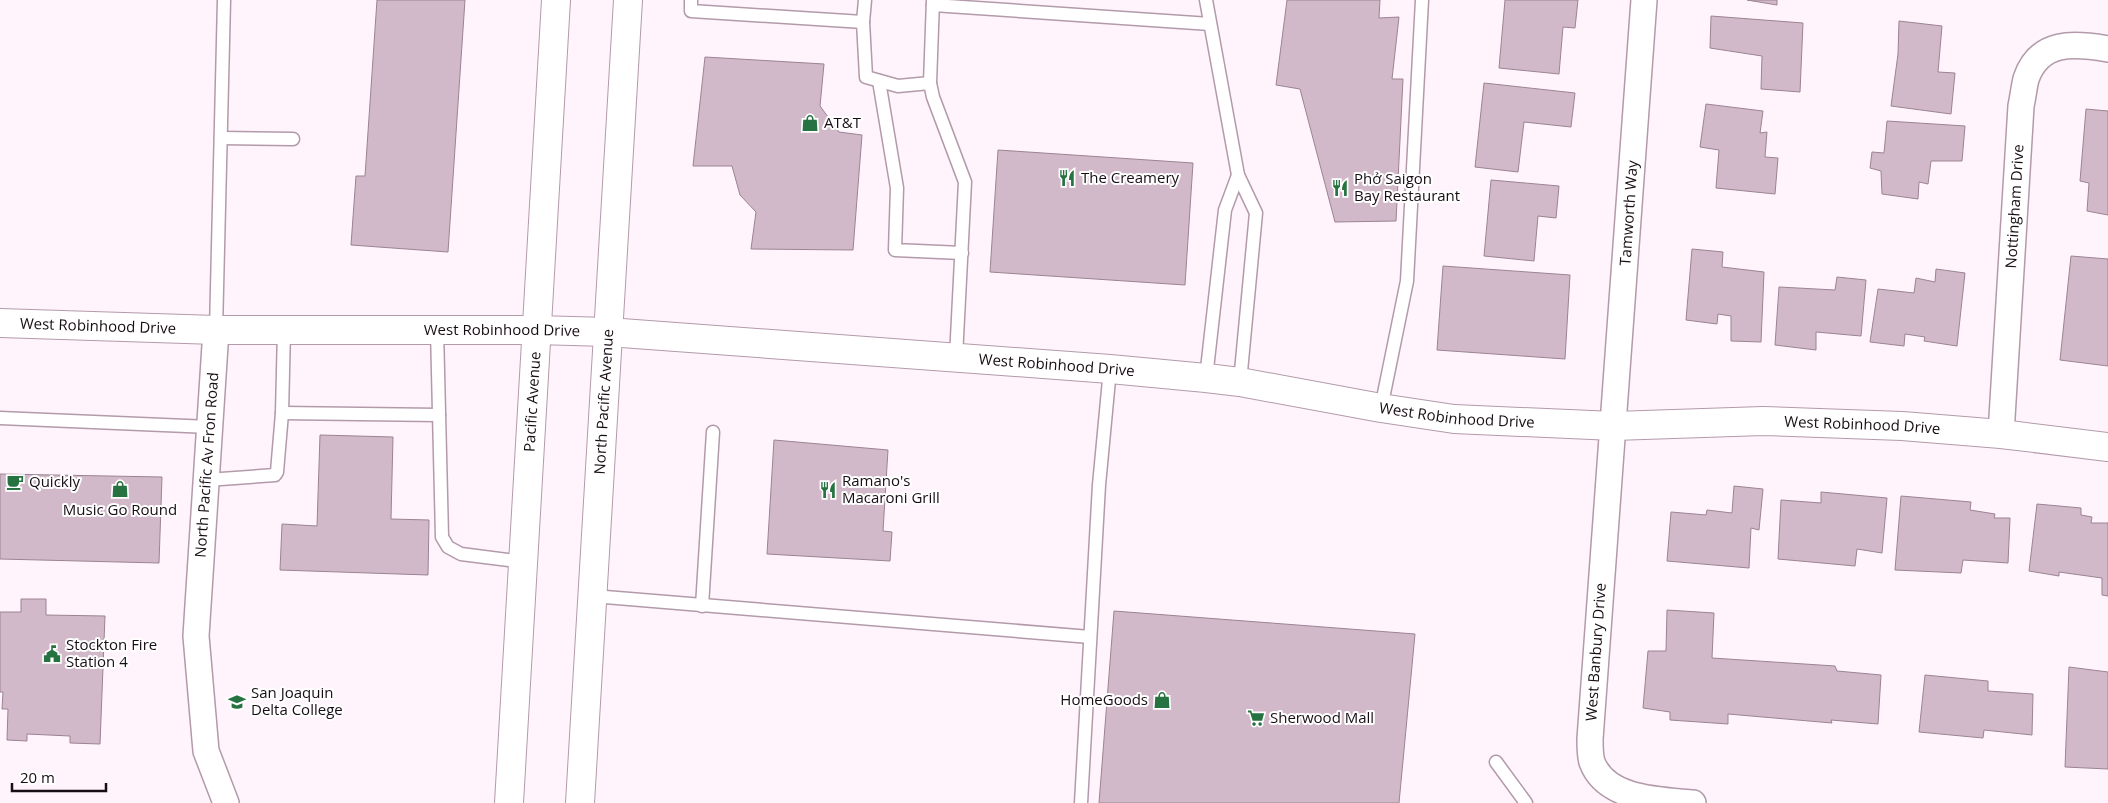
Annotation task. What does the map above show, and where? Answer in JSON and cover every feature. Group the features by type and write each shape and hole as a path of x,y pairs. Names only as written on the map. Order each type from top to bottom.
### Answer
{"main road":[{"name":"Pacific Avenue","path":"509,803 556,0"},
{"name":"North Pacific Avenue","path":"580,803 628,0"},
{"name":"West Robinhood Drive","path":"0,323 216,330 536,330 608,332 1110,368 1240,382 1380,408 1454,419 1614,426 1763,421 1902,426 2001,434 2108,447"}],"street":[{"name":"Tamworth Way","path":"1614,426 1644,0"},
{"name":"Nottingham Drive","path":"2001,434 2021,106 2026,79 2038,58 2057,46 2086,45 2108,49"},
{"name":"North Pacific Av Fron Road","path":"216,330 196,636 206,751 226,803"},
{"name":"West Banbury Drive","path":"1614,426 1590,739 1592,762 1603,779 1618,790 1653,800 1693,803"}],"lane":[{"path":"216,330 224,0"},
{"path":"691,0 691,11 863,22"},
{"path":"865,0 863,22 866,77 898,86 930,83"},
{"path":"1206,0 1238,175 1256,213 1240,382"},
{"path":"1380,408 1407,281 1422,0"},
{"path":"956,357 965,182 933,97 930,83 933,3 1210,24"},
{"path":"879,81 897,188 895,250 962,252"},
{"path":"221,138 292,139"},
{"path":"1206,378 1225,210 1238,175"},
{"path":"206,480 275,475 277,472 282,413 284,330"},
{"path":"437,330 442,537 448,547 460,554 524,562"},
{"path":"1081,803 1099,485 1110,368"},
{"path":"282,413 439,415"},
{"path":"0,418 210,427"},
{"path":"702,606 713,432"},
{"path":"593,596 1090,637"},
{"path":"1496,762 1526,803"}],"building":[{"path":"377,0 465,0 448,252 351,245 356,176 365,176"},
{"path":"1287,0 1380,0 1379,18 1399,17 1392,79 1403,79 1396,221 1335,222 1300,89 1276,85"},
{"path":"1505,0 1578,0 1575,28 1563,27 1559,74 1499,68"},
{"path":"1747,0 1777,0 1777,5"},
{"path":"1711,16 1803,23 1800,92 1761,89 1762,56 1710,48"},
{"path":"1899,21 1942,26 1938,72 1955,73 1951,114 1891,106 1898,54"},
{"path":"705,57 824,64 820,106 839,132 862,135 853,250 751,249 756,212 740,195 732,166 693,166"},
{"path":"1484,83 1575,93 1571,127 1524,122 1518,172 1475,167"},
{"path":"1706,104 1763,111 1760,133 1767,132 1765,157 1778,158 1775,194 1716,188 1719,150 1700,147"},
{"path":"2086,109 2108,111 2108,215 2087,211 2089,183 2080,181"},
{"path":"1887,121 1965,126 1962,161 1931,161 1928,184 1919,182 1918,199 1882,194 1881,171 1870,168 1872,152 1884,153"},
{"path":"998,150 1193,163 1185,285 990,272"},
{"path":"1491,180 1559,186 1556,218 1538,216 1534,261 1484,256"},
{"path":"1692,249 1723,252 1722,267 1764,272 1761,342 1731,341 1731,316 1718,314 1717,324 1686,320"},
{"path":"2071,256 2108,259 2108,366 2060,360"},
{"path":"1443,266 1570,275 1565,359 1437,350"},
{"path":"1936,269 1965,273 1957,346 1924,341 1925,337 1905,334 1904,346 1870,342 1878,289 1914,293 1916,278 1935,282"},
{"path":"1837,277 1866,280 1861,336 1816,332 1816,350 1775,345 1779,287 1835,290"},
{"path":"320,435 393,437 391,519 429,520 428,575 280,570 282,524 317,526"},
{"name":"Ramano's Macaroni Grill","path":"774,440 888,450 883,531 892,532 890,561 767,554"},
{"path":"0,474 162,477 159,563 0,559"},
{"path":"1734,486 1763,489 1759,530 1751,528 1749,568 1667,561 1671,512 1706,515 1707,510 1732,513"},
{"path":"1821,492 1887,498 1882,553 1857,549 1855,566 1778,559 1781,500 1821,503"},
{"path":"1901,496 1971,502 1970,510 1995,514 1994,518 2010,518 2008,563 1963,560 1961,573 1895,570"},
{"path":"2037,504 2081,508 2081,515 2092,517 2091,523 2108,523 2108,596 2102,595 2102,578 2059,572 2059,576 2029,571"},
{"name":"Stockton Fire Station 4","path":"21,599 46,599 46,615 105,616 100,744 70,743 70,736 27,734 27,741 7,740 8,709 2,709 3,692 0,692 0,612 21,612"},
{"path":"1667,610 1714,613 1712,658 1835,666 1837,671 1881,675 1878,724 1831,720 1832,723 1728,714 1728,724 1670,720 1670,712 1643,708 1648,651 1666,651"},
{"name":"Sherwood Mall","path":"1114,611 1415,634 1399,803 1099,803"},
{"path":"2069,667 2108,672 2108,769 2065,767"},
{"path":"1925,675 1988,681 1988,691 2033,694 2032,735 1984,730 1983,738 1919,732"}],"place":[{"name":"AT&T","path":"810,123"},
{"name":"The Creamery","path":"1067,178"},
{"name":"Phở Saigon Bay Restaurant","path":"1340,188"},
{"name":"Quickly","path":"15,482"},
{"name":"Music Go Round","path":"120,489"},
{"name":"Ramano's Macaroni Grill","path":"828,490"},
{"name":"Stockton Fire Station 4","path":"52,654"},
{"name":"HomeGoods","path":"1162,700"},
{"name":"San Joaquin Delta College","path":"237,702"},
{"name":"Sherwood Mall","path":"1256,718"}]}
